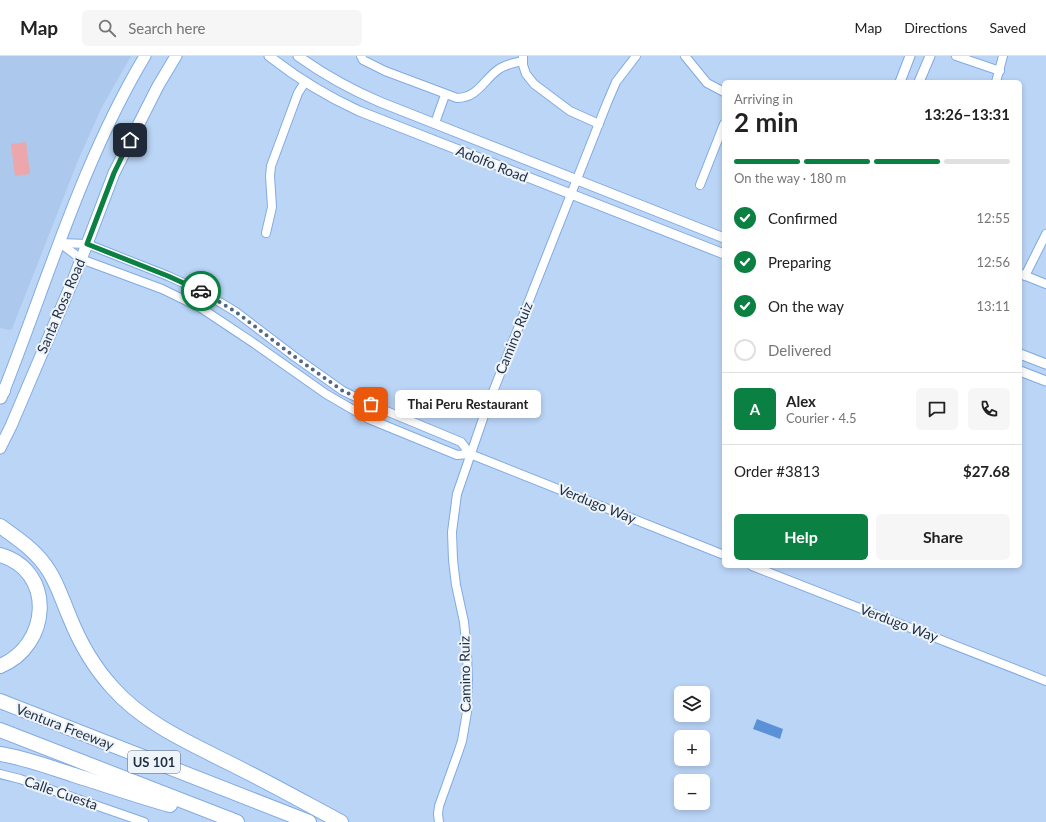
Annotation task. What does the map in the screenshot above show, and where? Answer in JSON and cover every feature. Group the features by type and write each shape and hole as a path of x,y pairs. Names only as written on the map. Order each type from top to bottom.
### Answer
{"highway":[{"path":"0,526 29,546 49,570 75,629 90,657 112,688 127,702 166,730 341,822"},
{"path":"0,555 11,558 23,567 32,578 38,591 40,604 40,616 27,648 0,666"},
{"name":"Ventura Freeway","path":"0,701 309,822"},
{"name":"Ventura Freeway","path":"0,730 237,822"},
{"path":"0,754 48,766 137,796 234,822"}],"main road":[{"name":"Santa Rosa Road","path":"1,395 60,243 65,226 91,163 116,110 145,56"},
{"name":"Santa Rosa Road","path":"0,448 11,426 82,259 122,155 158,86 176,56"}],"street":[{"name":"Adolfo Road","path":"269,56 305,82 332,98 366,114 722,253"},
{"name":"Adolfo Road","path":"298,56 309,64 371,98 399,110 722,237"},
{"path":"361,56 363,60 385,71 456,98 471,96 501,68 523,59 526,74 534,84 570,111 599,124"},
{"name":"Camino Ruiz","path":"439,822 439,806 460,747 467,712 467,652 464,622 456,585 453,560 452,532 457,494 492,393 616,82 636,56"},
{"path":"685,56 707,83 722,91"},
{"path":"901,80 910,56"},
{"path":"920,80 930,56"},
{"path":"956,56 1000,71"},
{"path":"997,80 1003,56"},
{"path":"266,233 272,207 270,166 298,93 305,82"},
{"path":"435,123 445,95"},
{"path":"700,185 722,129"},
{"path":"1046,234 1023,275 1046,284"},
{"name":"Verdugo Way","path":"60,243 87,244 168,276 203,292 236,312 343,391 379,408 461,442 470,454"},
{"name":"Verdugo Way","path":"60,243 82,259 162,289 200,308 255,344 326,394 369,419 457,455 470,454 722,554"},
{"path":"1022,355 1046,364"},
{"path":"1022,372 1046,381"},
{"name":"Verdugo Way","path":"757,568 1046,681"},
{"name":"Calle Cuesta","path":"0,774 20,779 144,822"}],"shaded area":[{"path":"0,56 131,56 102,107 79,158 12,329 9,330 0,328"},
{"path":"26,142 30,174 15,176 11,144"}],"water":[{"path":"757,719 783,729 780,739 753,729"}],"way so far":[{"path":"201,291 236,312 343,391 371,404"}],"place":[{"name":"Thai Peru Restaurant","path":"371,404"}],"route":[{"path":"130,140 114,173 87,244 168,276 201,291"}]}
